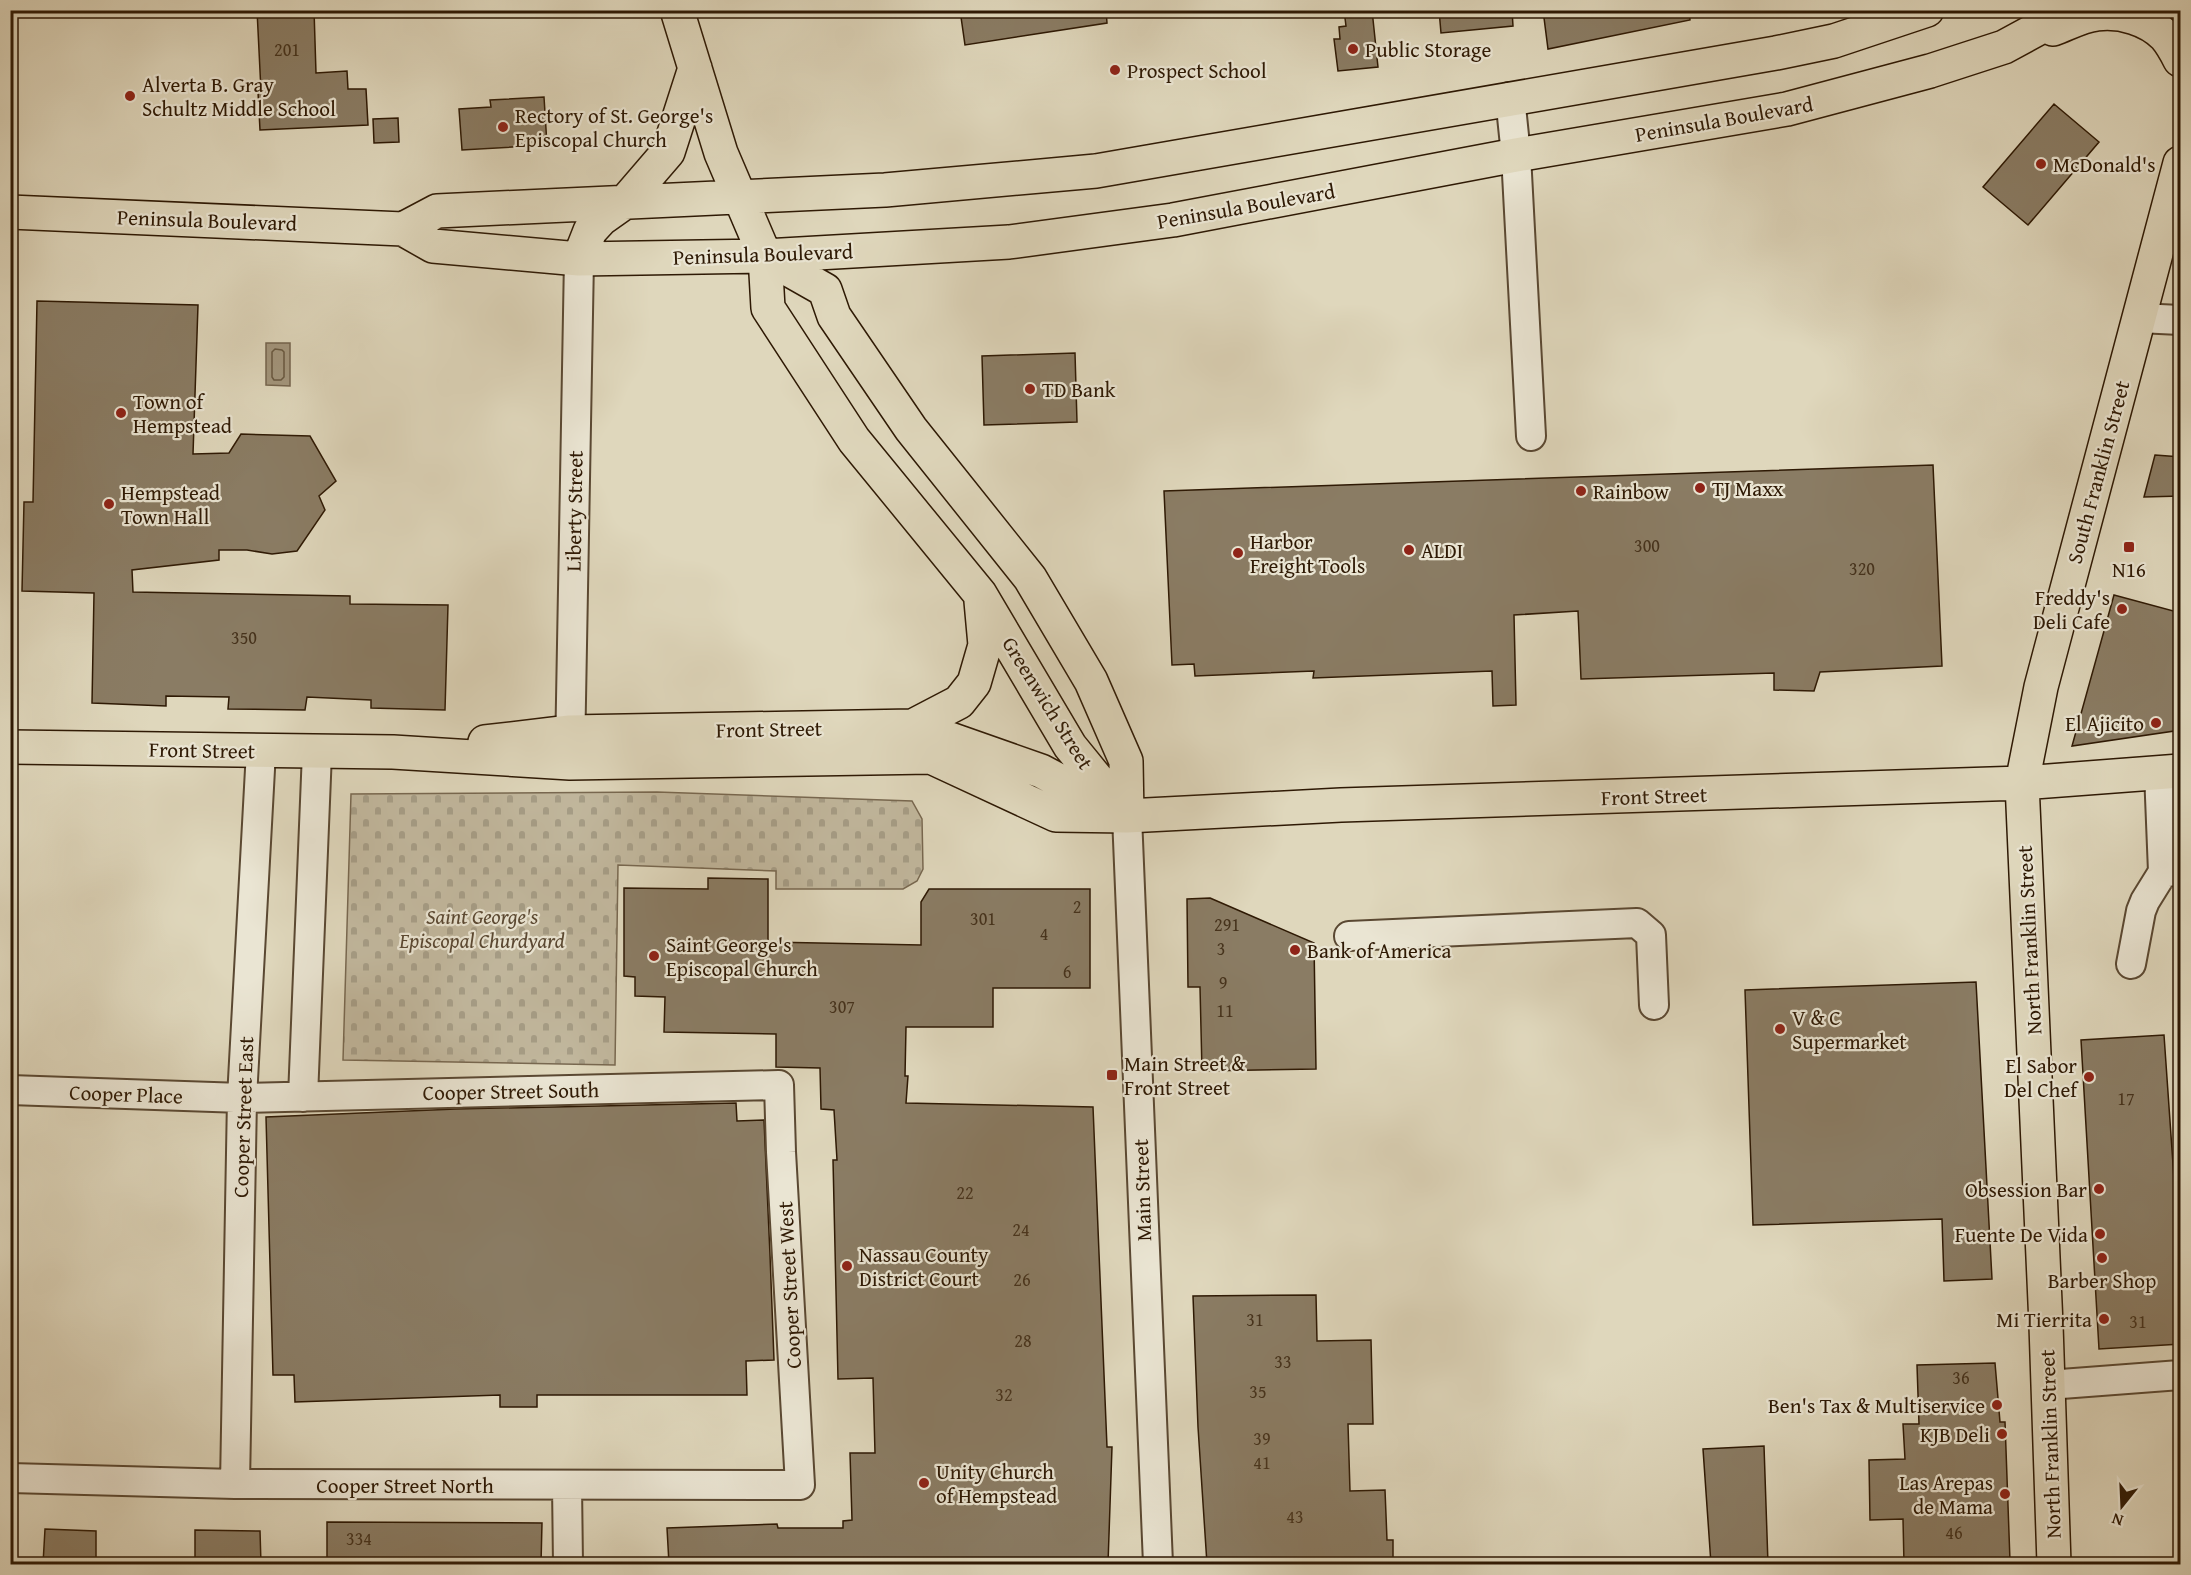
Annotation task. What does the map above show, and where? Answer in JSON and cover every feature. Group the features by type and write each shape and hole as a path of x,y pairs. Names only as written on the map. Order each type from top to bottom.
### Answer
{"main road":[{"name":"Greenwich Street","path":"678,10 721,153 765,256 768,308 854,440 980,594 1070,746 1126,816"},
{"path":"403,229 437,211 885,190 1096,171 1510,97 1776,53 1834,41 1927,10"},
{"name":"Peninsula Boulevard","path":"10,212 403,229 433,246 579,259 765,256 1009,242 1173,220 1516,155 1787,109 1930,71 2004,47 2072,10"},
{"path":"2004,47 2095,14 2118,13 2154,27 2167,38 2181,60"},
{"path":"579,259 590,231 601,219 625,202 668,152 695,68"},
{"name":"South Franklin Street","path":"2022,783 2041,687 2181,163"},
{"name":"Greenwich Street","path":"765,256 825,290 834,316 911,429 1030,578 1091,681 1126,761 1126,816"},
{"path":"914,726 959,702 974,683 985,645 980,594"},
{"name":"Front Street","path":"10,747 317,752 570,748 914,726 1041,771 1126,816"},
{"name":"Front Street","path":"570,748 931,757 1056,815 1126,816 1341,805 2022,783 2170,772"},
{"name":"North Franklin Street","path":"2022,783 2054,1564"}],"street":[{"path":"1510,97 1516,155 1531,436"},
{"name":"Liberty Street","path":"570,748 579,259"},
{"path":"2139,318 2181,320"},
{"name":"Cooper Street East","path":"235,1484 242,1098 261,751"},
{"path":"303,1097 317,752"},
{"path":"2132,964 2141,911 2145,901 2172,871 2170,772"},
{"name":"Main Street","path":"1126,816 1158,1564"},
{"path":"1349,936 1637,923 1651,935 1654,1005"},
{"name":"Cooper Street South","path":"242,1098 779,1085"},
{"name":"Cooper Street West","path":"779,1085 800,1485"},
{"name":"Cooper Place","path":"10,1090 242,1098"},
{"path":"2048,1385 2181,1375"},
{"name":"Cooper Street North","path":"10,1478 235,1484 800,1485"},
{"path":"567,1485 568,1564"}],"green space":[{"name":"Saint George's Episcopal Churdyard","path":"657,792 912,801 922,819 923,869 917,881 903,889 776,889 776,871 618,865 615,1065 343,1060 351,794"}],"water":[{"path":"266,343 290,343 290,386 266,385"}],"building":[{"path":"257,10 314,10 316,73 347,71 348,89 366,89 368,125 260,130 258,92 261,91"},
{"path":"960,10 1106,10 1107,23 965,45"},
{"name":"Public Storage","path":"1344,10 1372,10 1378,67 1338,71 1334,39 1340,39 1339,27 1346,26"},
{"path":"1439,10 1512,10 1513,26 1441,33"},
{"path":"1543,10 1689,10 1690,20 1548,49"},
{"name":"Rectory of St. George's Episcopal Church","path":"544,97 547,145 462,150 459,109 491,107 490,100"},
{"name":"McDonald's","path":"2054,104 2099,142 2028,225 1983,187"},
{"path":"398,118 399,142 374,143 373,119"},
{"name":"Hempstead Town Hall","path":"37,301 198,305 193,454 229,453 241,434 310,436 336,481 319,496 325,510 297,551 272,554 247,550 219,550 219,560 132,570 133,592 350,596 350,604 448,605 445,710 371,708 371,700 307,697 305,710 228,709 229,697 166,696 166,706 92,703 94,593 22,591 24,502 33,502"},
{"name":"TD Bank","path":"1075,353 1077,422 984,425 982,356"},
{"path":"2155,455 2181,457 2181,496 2144,497"},
{"path":"1933,465 1942,666 1820,672 1814,691 1774,690 1774,673 1581,679 1578,611 1514,615 1516,705 1493,706 1492,671 1313,678 1314,671 1195,676 1194,664 1172,665 1164,491"},
{"path":"2114,595 2181,613 2181,730 2072,746"},
{"path":"708,878 768,879 768,942 921,945 921,902 929,889 1090,889 1090,988 993,988 993,1027 906,1027 905,1076 908,1076 906,1103 1093,1107 1107,1447 1112,1447 1108,1564 669,1564 667,1528 777,1524 778,1528 843,1528 843,1521 852,1520 850,1453 875,1453 873,1378 838,1379 833,1160 837,1160 834,1110 821,1109 820,1068 776,1067 776,1034 664,1032 665,997 635,996 635,977 624,976 624,888 708,889"},
{"path":"1210,898 1314,943 1316,1069 1202,1071 1200,987 1188,987 1187,899"},
{"path":"1976,982 1992,1279 1944,1281 1942,1219 1753,1225 1745,990"},
{"path":"2164,1035 2181,1279 2181,1344 2099,1349 2081,1040"},
{"path":"736,1103 737,1121 764,1120 774,1360 746,1361 747,1395 537,1395 537,1407 500,1407 500,1395 295,1402 294,1375 273,1375 266,1117 456,1109"},
{"path":"1316,1295 1317,1341 1371,1340 1373,1424 1348,1424 1350,1491 1385,1490 1387,1540 1393,1540 1393,1564 1207,1564 1198,1427 1193,1296"},
{"path":"1995,1363 2000,1422 2005,1422 2010,1561 1904,1564 1903,1519 1870,1520 1869,1460 1905,1459 1903,1424 1919,1424 1917,1365"},
{"path":"1764,1446 1768,1564 1711,1564 1703,1449"},
{"path":"327,1522 542,1523 541,1564 327,1564"},
{"path":"45,1529 96,1531 96,1564 43,1564"},
{"path":"195,1530 260,1531 261,1564 195,1564"}],"place":[{"name":"Public Storage","path":"1353,49"},
{"name":"Prospect School","path":"1115,70"},
{"name":"Alverta B. Gray Schultz Middle School","path":"130,96"},
{"name":"Rectory of St. George's Episcopal Church","path":"503,127"},
{"name":"McDonald's","path":"2041,164"},
{"name":"TD Bank","path":"1030,389"},
{"name":"Town of Hempstead","path":"121,413"},
{"name":"TJ Maxx","path":"1700,488"},
{"name":"Rainbow","path":"1581,491"},
{"name":"Hempstead Town Hall","path":"109,504"},
{"name":"N16","path":"2129,547"},
{"name":"ALDI","path":"1409,550"},
{"name":"Harbor Freight Tools","path":"1238,553"},
{"name":"Freddy's Deli Cafe","path":"2122,609"},
{"name":"El Ajicito","path":"2156,723"},
{"name":"Bank of America","path":"1295,950"},
{"name":"Saint George's Episcopal Church","path":"654,956"},
{"name":"V & C Supermarket","path":"1780,1029"},
{"name":"Main Street & Front Street","path":"1112,1075"},
{"name":"El Sabor Del Chef","path":"2089,1077"},
{"name":"Obsession Bar","path":"2099,1189"},
{"name":"Fuente De Vida","path":"2100,1234"},
{"name":"Barber Shop","path":"2102,1258"},
{"name":"Nassau County District Court","path":"847,1266"},
{"name":"Mi Tierrita","path":"2104,1319"},
{"name":"Ben's Tax & Multiservice","path":"1997,1405"},
{"name":"KJB Deli","path":"2002,1434"},
{"name":"Unity Church of Hempstead","path":"924,1483"},
{"name":"Las Arepas de Mama","path":"2005,1494"}]}
